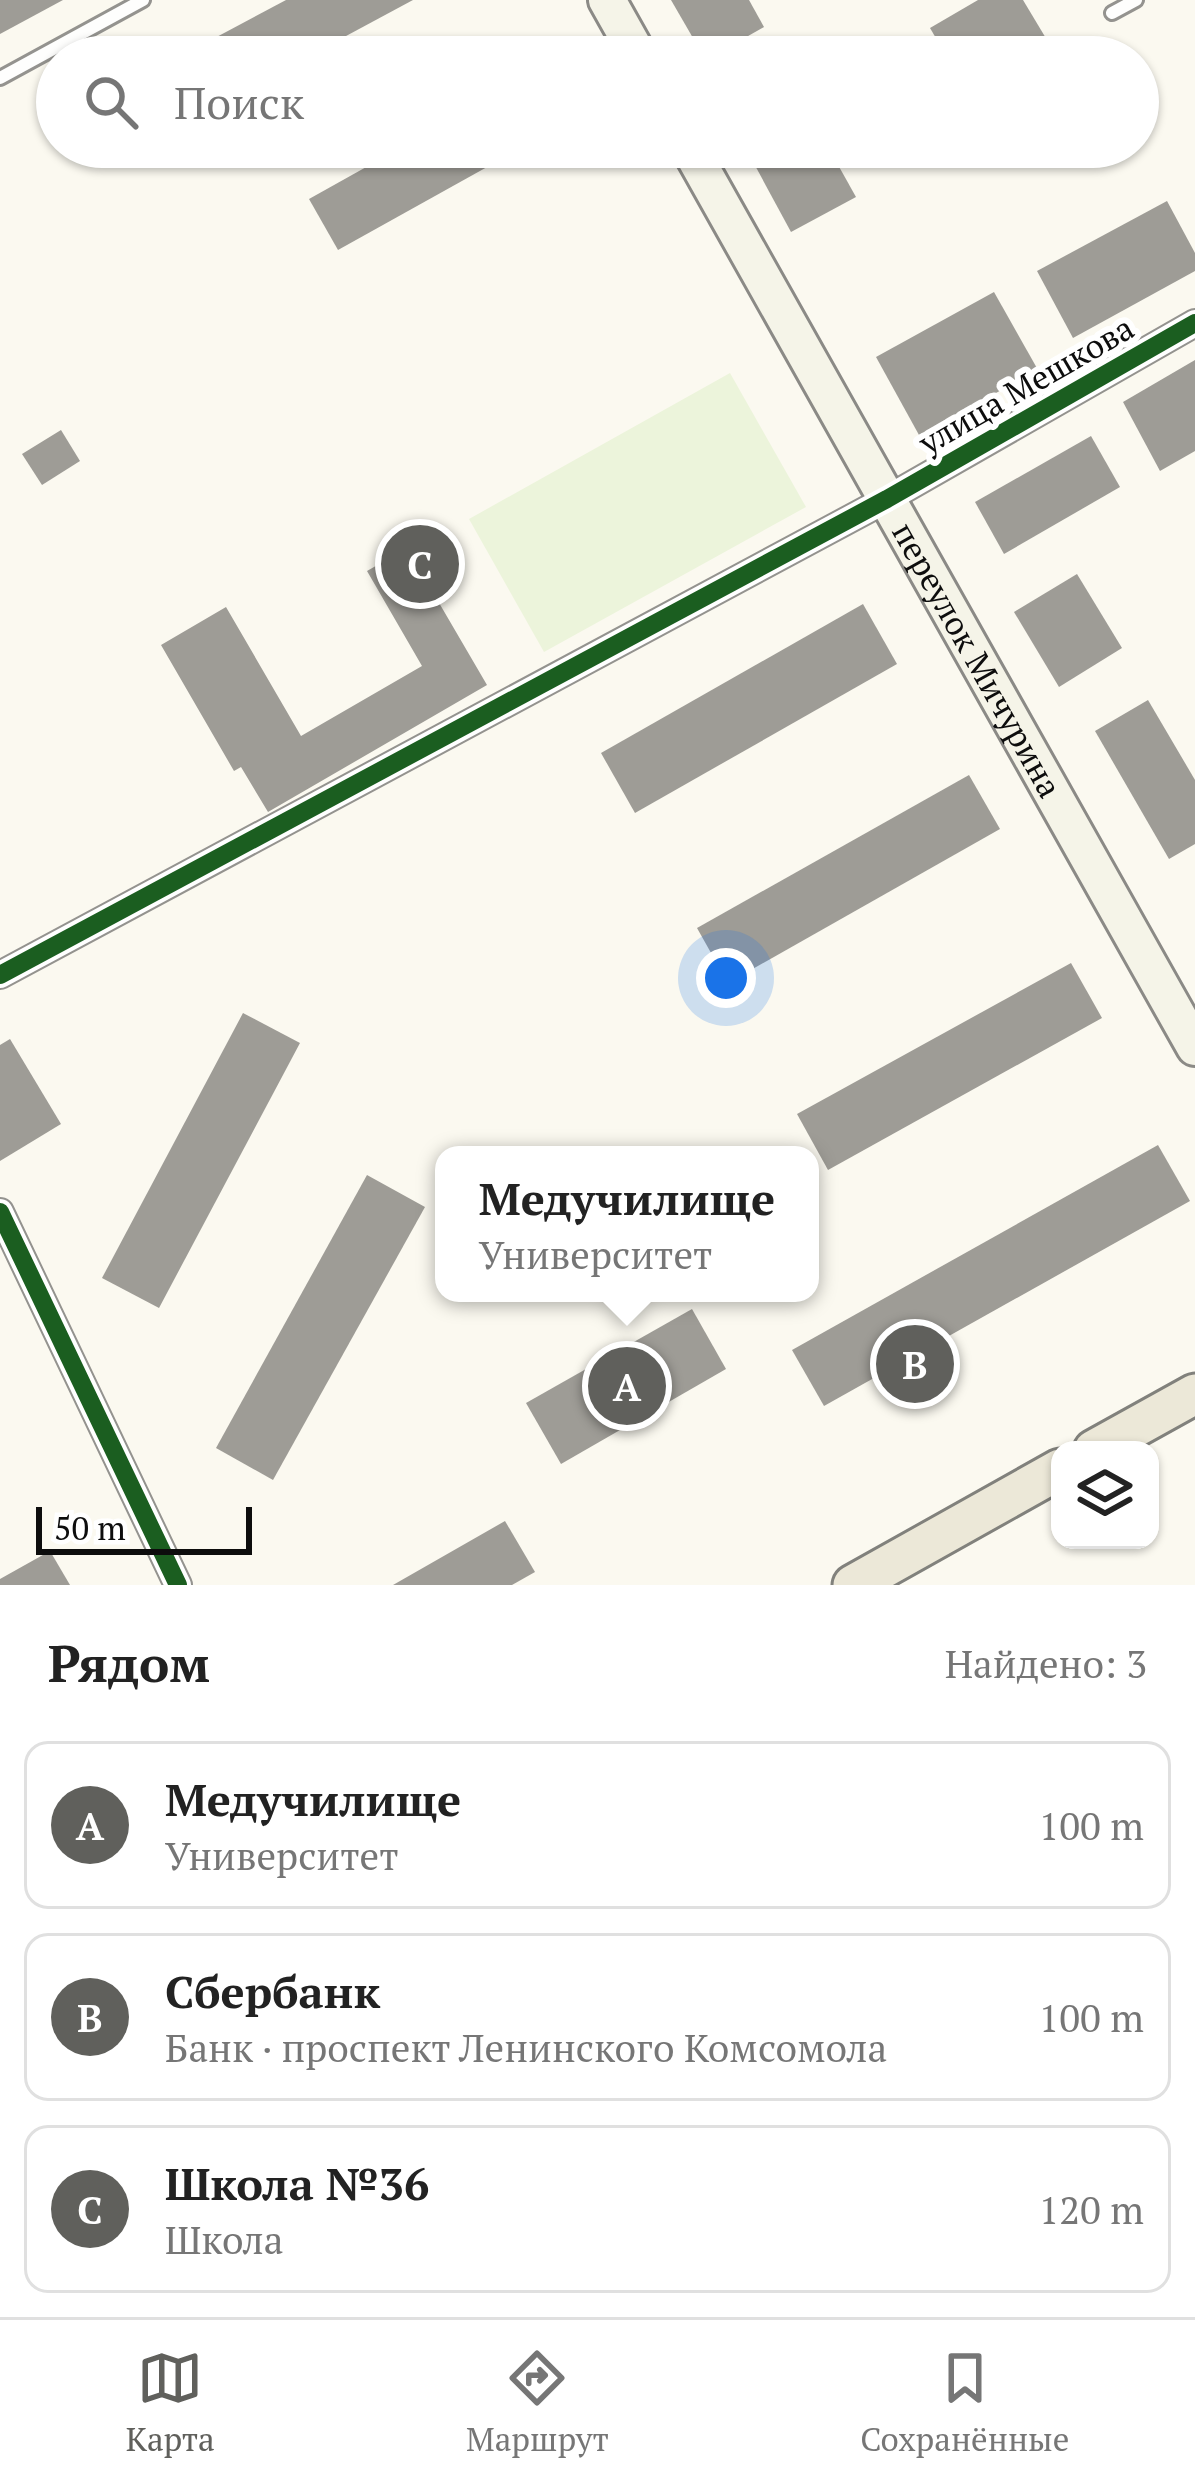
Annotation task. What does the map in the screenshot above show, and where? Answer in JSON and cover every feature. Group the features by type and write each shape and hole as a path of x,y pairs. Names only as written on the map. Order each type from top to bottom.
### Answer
{"main road":[{"path":"607,0 627,36"},
{"name":"переулок Мичурина","path":"701,168 1195,1047"},
{"path":"1110,1441 1195,1394"},
{"path":"853,1585 1051,1474"}],"street":[{"name":"улица Мешкова","path":"0,975 887,499 1195,323"},
{"path":"0,1212 178,1585"}],"lane":[{"path":"78,36 143,0"},
{"path":"1112,13 1136,0"},
{"path":"0,79 36,59"}],"green space":[{"path":"730,373 806,507 544,652 469,519"}],"building":[{"path":"0,0 63,0 0,34"},
{"path":"286,0 413,0 346,36 218,36"},
{"path":"671,0 749,0 764,27 748,36 692,36"},
{"path":"978,0 1023,0 1045,36 935,36 930,28"},
{"path":"364,168 485,168 338,250 309,199"},
{"path":"756,168 840,168 856,197 791,232"},
{"path":"1167,201 1195,253 1195,271 1073,338 1037,271"},
{"path":"994,292 1038,370 919,435 876,357"},
{"path":"1195,360 1195,451 1160,471 1123,402"},
{"path":"61,430 80,461 42,485 22,454"},
{"path":"1091,436 1120,487 1004,554 975,502"},
{"path":"407,548 487,685 268,812 241,767 234,771 161,645 226,607 301,736 422,666 367,571"},
{"path":"1077,574 1122,648 1059,687 1014,612"},
{"path":"863,604 897,664 635,813 601,753"},
{"path":"1148,700 1195,780 1195,844 1169,859 1095,731"},
{"path":"969,775 1000,829 728,983 697,928"},
{"path":"1071,963 1102,1018 828,1170 819,1146 797,1114"},
{"path":"243,1013 300,1043 159,1308 102,1278"},
{"path":"10,1039 61,1124 0,1161 0,1045"},
{"path":"1158,1145 1190,1201 824,1406 792,1350"},
{"path":"367,1175 425,1207 273,1480 216,1448"},
{"path":"692,1309 726,1369 561,1464 526,1403"},
{"path":"505,1521 535,1572 512,1585 393,1585"},
{"path":"50,1551 70,1585 0,1585 0,1579"}],"cycle path":[{"path":"0,975 887,499 1195,323"},
{"path":"0,1212 178,1585"}],"place":[{"name":"Школа №36","path":"420,564"},
{"name":"Сбербанк","path":"915,1364"},
{"name":"Медучилище","path":"627,1386"}]}
